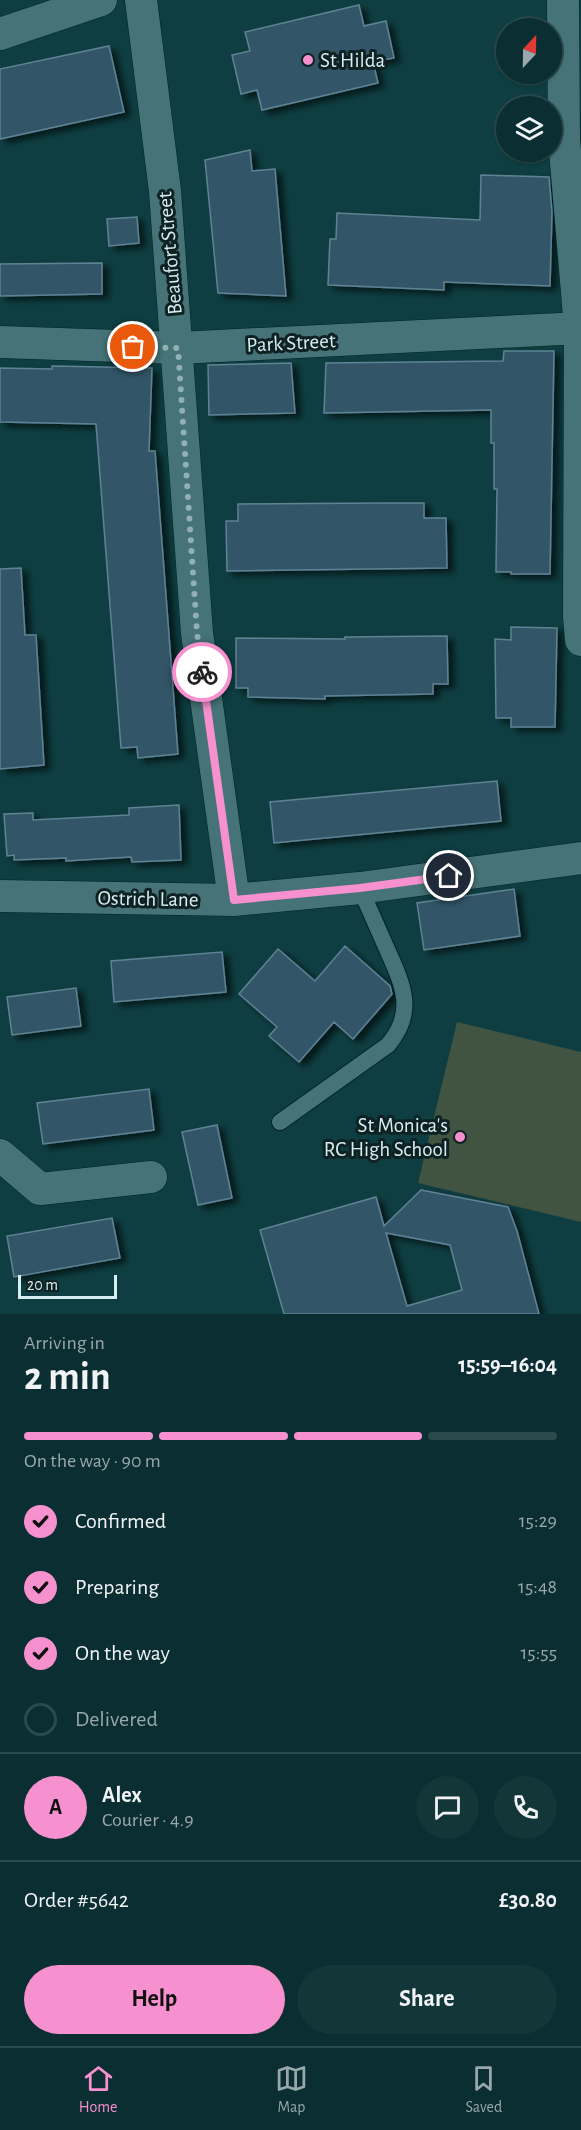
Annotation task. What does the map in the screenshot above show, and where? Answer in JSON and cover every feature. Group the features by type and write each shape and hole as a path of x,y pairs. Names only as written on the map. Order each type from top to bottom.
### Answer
{"street":[{"path":"0,34 101,0"},
{"name":"Beaufort Street","path":"141,0 165,191 197,633 234,900"},
{"path":"563,0 564,139 581,328 579,616 581,640"},
{"name":"Park Street","path":"0,342 178,348 581,328"},
{"name":"Ostrich Lane","path":"0,896 234,900 360,888 581,858"},
{"path":"0,1155 40,1189 152,1177"}],"lane":[{"path":"280,1122 388,1045 396,1036 402,1023 405,1008 403,986 360,888"}],"green space":[{"path":"457,1022 581,1052 581,1222 418,1183"}],"building":[{"name":"St Hilda","path":"359,5 364,26 386,21 394,58 373,62 378,83 262,110 257,90 241,94 232,55 250,51 245,32"},
{"path":"109,46 124,112 0,139 0,69"},
{"path":"250,150 252,171 275,169 286,296 218,293 205,160"},
{"path":"481,175 549,177 552,212 550,286 444,282 444,290 328,285 330,239 336,239 337,213 480,220"},
{"path":"137,217 139,243 109,246 107,219"},
{"path":"102,263 102,294 0,296 0,264"},
{"path":"504,351 554,351 550,574 496,572 497,489 494,489 491,410 324,413 326,363 503,361"},
{"path":"291,363 295,413 209,415 208,365"},
{"path":"52,366 152,368 149,451 155,451 178,754 138,758 137,747 121,748 96,424 0,422 0,368 52,369"},
{"path":"424,503 424,518 446,518 447,568 227,571 226,521 238,521 238,504"},
{"path":"21,568 25,635 36,635 44,765 0,769 0,569"},
{"path":"511,627 557,628 555,727 511,727 511,718 496,718 495,639 511,640"},
{"path":"447,636 448,684 433,684 433,694 325,696 325,699 248,697 248,688 236,688 236,638 345,639 345,637"},
{"path":"497,781 501,821 274,843 270,802"},
{"path":"179,805 181,860 132,862 131,857 66,861 66,858 14,860 14,855 7,856 4,814 33,813 33,820 129,815 129,808"},
{"path":"514,889 520,936 424,950 417,903"},
{"path":"345,946 390,986 392,994 353,1039 334,1022 299,1062 269,1036 277,1027 239,994 278,949 315,981"},
{"path":"222,952 226,992 114,1002 111,961"},
{"path":"76,988 81,1026 12,1035 7,997"},
{"path":"149,1089 154,1130 43,1144 37,1103"},
{"path":"217,1125 232,1198 198,1205 182,1132"},
{"path":"421,1190 508,1207 517,1231 539,1314 284,1314 260,1230 376,1197 384,1226","holes":["386,1233 450,1245 462,1290 407,1306"]},
{"path":"112,1218 120,1258 14,1277 7,1236"}],"way so far":[{"path":"133,347 178,348 197,633 202,672"}],"place":[{"name":"St Hilda","path":"308,60"},
{"name":"St Monica's RC High School","path":"460,1137"}],"route":[{"path":"202,672 234,900 360,888 449,876"}]}
